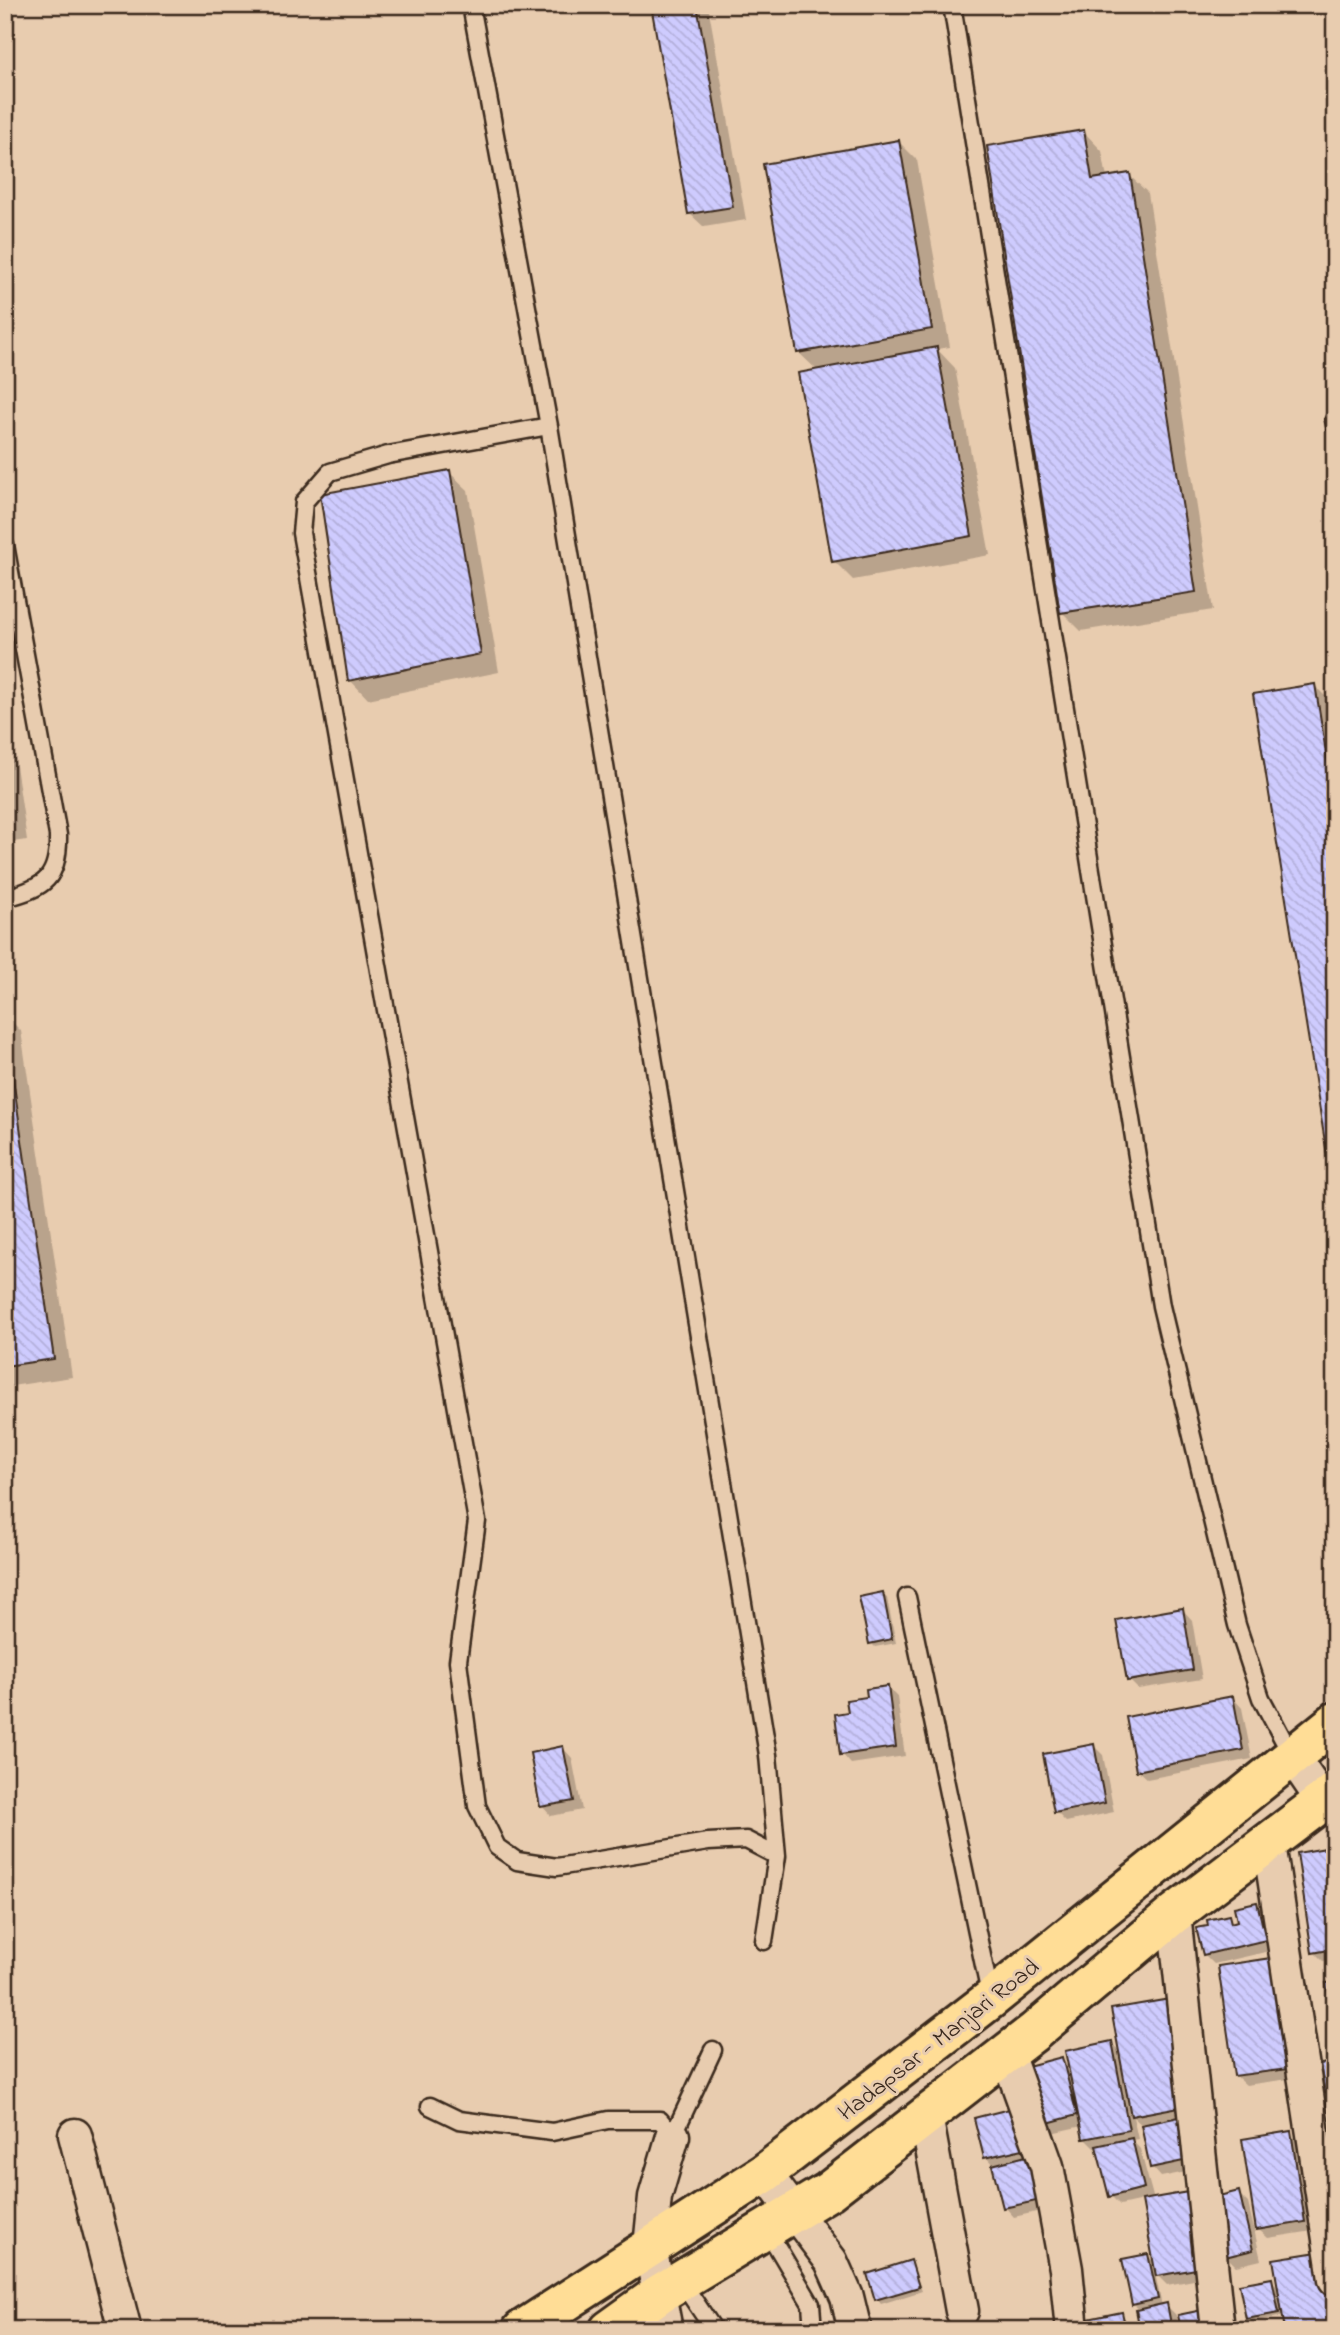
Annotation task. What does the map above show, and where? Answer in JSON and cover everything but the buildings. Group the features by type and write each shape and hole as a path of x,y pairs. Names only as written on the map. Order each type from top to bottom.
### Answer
{"main road":[{"name":"Hadapsar - Manjari Road","path":"522,2330 765,2173 991,1999 1335,1722"},
{"path":"609,2330 669,2302 780,2221 829,2191 1007,2054 1174,1914 1269,1844 1328,1796"}],"street":[{"path":"1292,1756 1328,1796"},
{"path":"1269,1844 1335,2279"},
{"path":"1174,1914 1218,2330"},
{"path":"1007,2054 1047,2166 1066,2269 1072,2330"},
{"path":"926,2116 962,2311"},
{"path":"75,2135 125,2330"},
{"path":"669,2302 650,2246 655,2197 673,2136"},
{"path":"765,2173 780,2221 831,2261 848,2297 855,2330"}],"lane":[{"path":"471,5 549,426 768,1755 777,1856 764,1941"},
{"path":"952,5 1161,1306 1237,1625 1261,1698 1292,1756"},
{"path":"549,426 388,454 330,472 304,502 301,533 477,1521 458,1661 477,1806 497,1847 517,1861 556,1867 708,1842 747,1840 777,1856"},
{"path":"5,545 58,835 59,858 50,879 33,891 5,898"},
{"path":"906,1597 991,1999"},
{"path":"430,2106 459,2120 552,2132 608,2120 660,2120 673,2136 713,2050"},
{"path":"780,2221 811,2304 813,2330"},
{"path":"669,2302 714,2330"}]}
